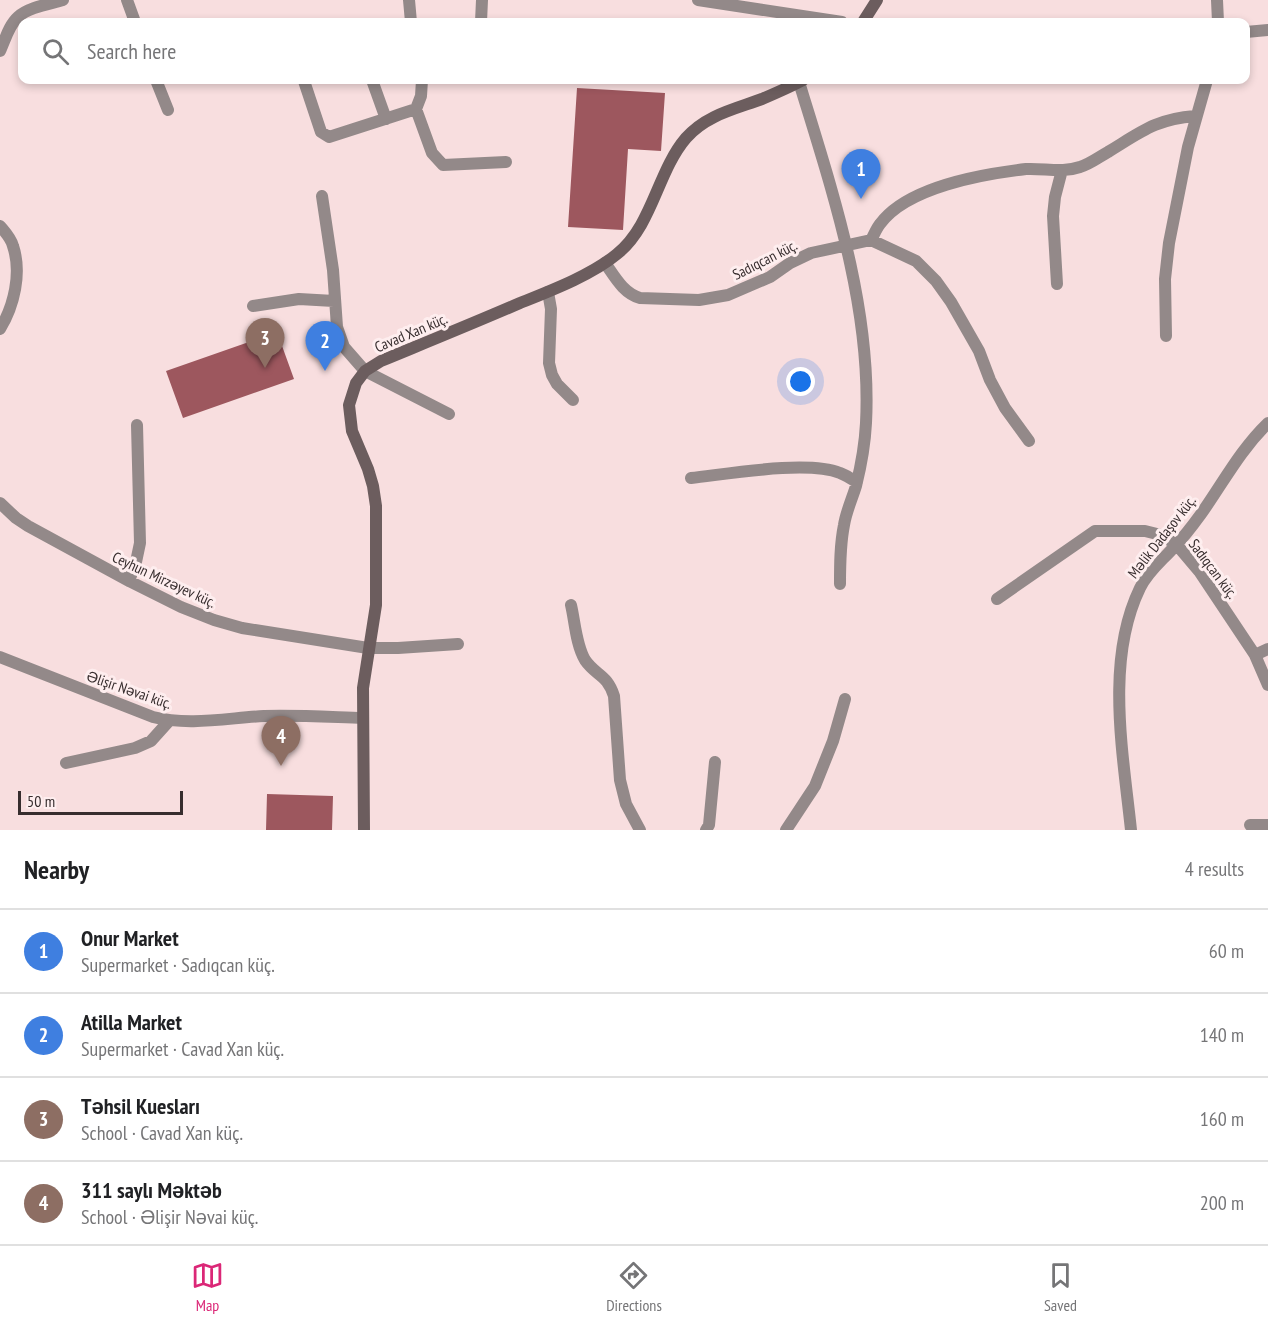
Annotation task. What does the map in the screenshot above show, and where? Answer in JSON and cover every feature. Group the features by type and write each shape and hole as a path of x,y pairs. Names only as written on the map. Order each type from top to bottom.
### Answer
{"street":[{"path":"0,51 8,32 18,17 28,11 63,0"},
{"path":"127,0 134,18"},
{"path":"409,0 411,18"},
{"path":"481,18 482,0"},
{"path":"698,0 817,18"},
{"path":"866,18 877,0"},
{"path":"1217,0 1218,18"},
{"path":"1250,32 1268,30"},
{"path":"158,84 168,110"},
{"path":"305,84 321,132 329,137 416,110"},
{"path":"373,84 386,119"},
{"path":"422,84 421,96 416,110 432,153 443,165 506,162"},
{"name":"Cavad Xan küç.","path":"364,830 363,688 376,605 376,506 368,469 352,430 349,405 356,383 364,371 381,362 548,292 605,263 629,244 675,155 697,128 721,113 764,98 794,84"},
{"path":"802,84 836,201 846,245 864,344 867,381 866,426 857,482 844,523 840,554 840,584"},
{"path":"1166,336 1165,279 1169,243 1195,116 1206,84"},
{"path":"1029,441 1005,408 990,380 979,351 936,281 916,261 871,240 880,223 897,208 931,189 967,179 1027,169 1062,170 1080,167 1152,125 1173,117 1195,116"},
{"path":"1057,284 1053,216 1062,170"},
{"path":"322,196 333,270 337,327 344,347 364,371 449,414"},
{"path":"0,226 13,246 16,271 14,294 0,329"},
{"name":"Sadıqcan küç.","path":"605,263 632,296 699,300 728,295 750,287 811,253 871,240"},
{"path":"548,292 551,309 549,363 556,384 573,400"},
{"path":"253,306 299,299 334,301"},
{"name":"Məlik Dadaşov küç.","path":"1131,830 1119,708 1121,659 1126,623 1140,587 1149,573 1177,545 1201,514 1243,450 1268,423"},
{"path":"129,581 140,543 137,425"},
{"path":"691,478 773,469 814,468 839,472 857,482"},
{"name":"Ceyhun Mirzəyev küç.","path":"0,503 28,526 129,581 181,607 214,620 242,628 368,648 458,644"},
{"name":"Sadıqcan küç.","path":"997,599 1095,531 1145,531 1161,535 1177,545 1199,571 1255,655 1268,685"},
{"path":"571,605 581,651 586,661 610,683 614,696 620,780 626,804 640,830"},
{"path":"1255,655 1268,649"},
{"name":"Əlişir Nəvai küç.","path":"0,657 50,678 169,721 207,721 269,716 363,718"},
{"path":"786,830 815,786 833,741 845,699"},
{"path":"66,763 135,748 151,741 169,721"},
{"path":"706,830 709,825 715,762"},
{"path":"1250,825 1268,825"}],"building":[{"path":"577,88 665,93 661,151 628,149 623,230 568,227"},
{"path":"277,332 294,379 183,418 166,371"},
{"path":"267,794 333,796 332,830 266,830"}],"place":[{"name":"Onur Market","path":"861,199"},
{"name":"Təhsil Kuesları","path":"265,368"},
{"name":"Atilla Market","path":"325,371"},
{"name":"311 saylı Məktəb","path":"281,766"}]}
